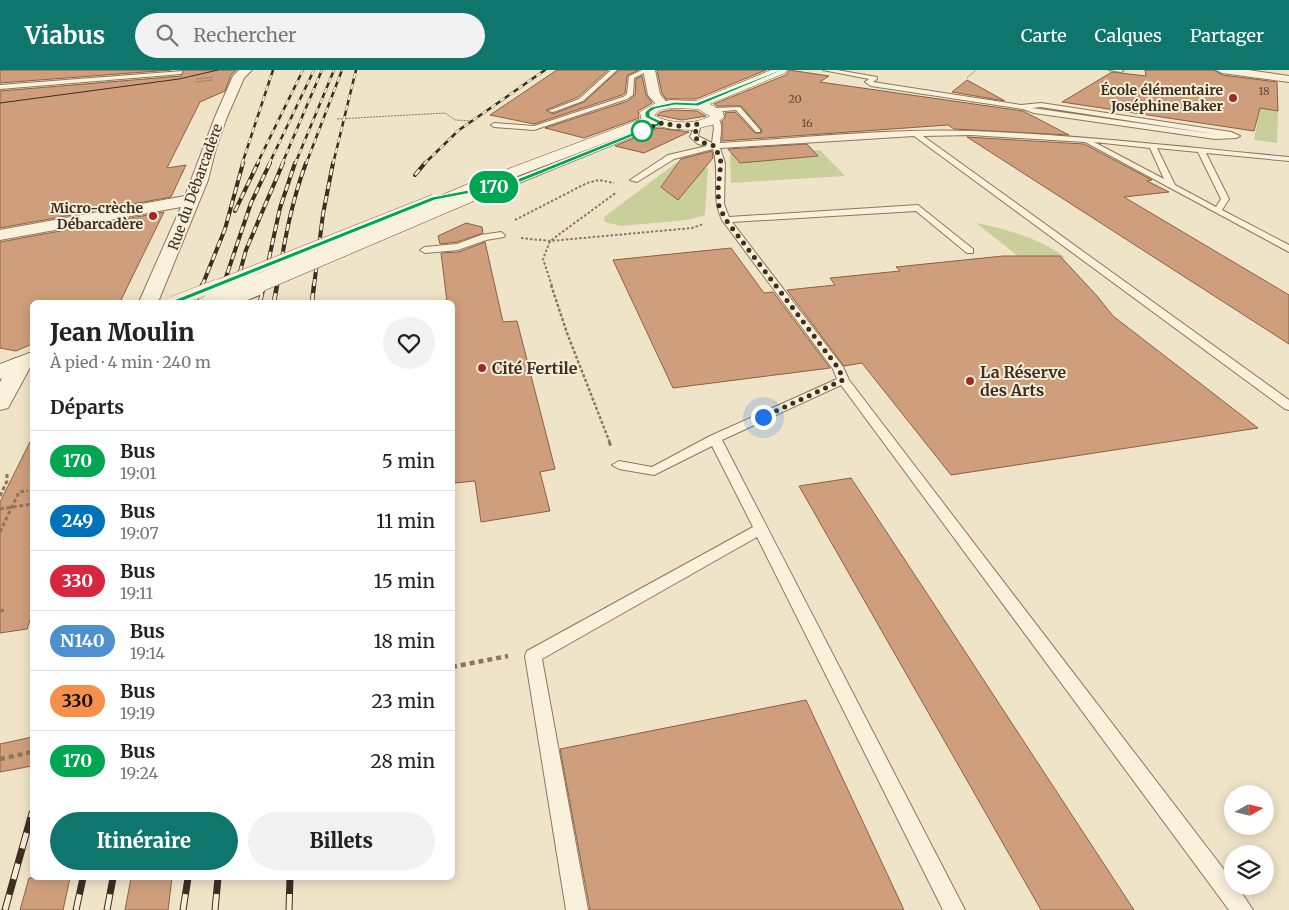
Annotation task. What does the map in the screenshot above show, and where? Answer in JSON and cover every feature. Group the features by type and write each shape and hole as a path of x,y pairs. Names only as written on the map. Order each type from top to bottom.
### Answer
{"main road":[{"path":"715,114 698,124 679,126 656,121 646,115 647,112 663,105 697,105 781,70"},
{"path":"697,105 715,114"},
{"path":"220,300 472,192 506,175 656,121"}],"street":[{"path":"648,70 654,94 663,105"},
{"path":"1222,70 1289,79"},
{"name":"Rue du Débarcadère","path":"151,300 192,200 221,116 239,76 245,71"},
{"path":"0,234 74,217 192,200"}],"lane":[{"path":"0,86 158,70"},
{"path":"551,111 581,100 614,70"},
{"path":"494,125 534,128 626,98 630,95 631,78 648,70"},
{"path":"826,70 1016,99 1041,105 1236,136 1215,137 1034,111 1025,107 868,82 875,78"},
{"path":"1112,70 1121,70"},
{"path":"0,86 181,72"},
{"path":"1025,107 1041,105"},
{"path":"758,131 738,108 715,114 720,127 715,146 721,162 718,190 719,207 726,220 839,369 843,380 1242,910"},
{"path":"698,124 694,137 701,142 715,146"},
{"path":"631,182 671,157 715,146 970,132 1083,139 1289,159"},
{"path":"915,134 1289,406"},
{"path":"1083,139 1289,249"},
{"path":"1152,145 1172,187"},
{"path":"1201,151 1225,199 1218,211"},
{"path":"178,300 434,199 472,192"},
{"path":"726,220 918,208 970,251"},
{"path":"425,250 458,247 484,237 501,235"},
{"path":"619,465 654,471 715,439 843,380"},
{"path":"715,439 954,910"},
{"path":"577,910 533,656 761,529"}],"path":[{"path":"337,119 445,113 455,120 491,123 494,125"},
{"path":"631,182 599,180 586,183 496,229 501,235 550,242 692,228 707,222 726,220"},
{"path":"619,465 567,333 543,259 550,242 631,182"},
{"path":"0,496 7,481 7,474"},
{"path":"0,532 19,492 28,491"},
{"path":"0,509 30,504"},
{"path":"0,611 6,610"},
{"path":"455,666 517,654"},
{"path":"0,759 30,752"}],"green space":[{"path":"1260,108 1278,111 1277,143 1254,140"},
{"path":"820,150 845,176 731,183 730,154 738,152 778,154"},
{"path":"676,163 708,168 705,214 703,216 686,220 621,226 605,222 604,217"},
{"path":"976,223 1000,228 1035,240 1066,258 1018,256"}],"building":[{"path":"0,70 171,70 0,83"},
{"path":"184,70 236,70 231,75 225,91 200,102 167,168 186,165 171,197 0,228 0,91 181,76"},
{"path":"557,70 608,70 578,97 546,110 553,114 584,102 619,70 638,70 627,76 625,93 622,95 534,124 490,115"},
{"path":"657,70 766,70 696,99 666,99 662,93"},
{"path":"789,70 829,76 820,82 1023,111 1069,135 954,129 948,125 722,141 722,121 725,118 725,113 735,112 755,133 761,133 762,130 741,106 717,106 714,104 786,75"},
{"path":"1145,70 1214,70 1222,75 1277,82 1278,111 1260,108 1254,131 1062,102 1112,72 1146,76"},
{"path":"642,76 646,95 652,103 638,111 639,118 584,138 545,128 628,101 635,95 636,79"},
{"path":"967,80 1005,101 952,92"},
{"path":"671,110 697,111 706,116 682,120 657,115"},
{"path":"658,128 689,132 644,153 615,146"},
{"path":"967,137 1084,144 1152,180 1147,181 1169,192 1124,197 1289,295 1289,344"},
{"path":"807,144 818,156 740,163 728,149"},
{"path":"712,151 713,158 678,200 661,187 681,159"},
{"path":"164,212 121,300 30,300 30,345 16,351 0,348 0,242"},
{"path":"466,223 482,227 483,233 457,242 440,244 438,236"},
{"path":"485,242 503,322 517,321 555,469 540,472 550,511 481,522 475,481 455,483 455,300 447,300 441,253 459,252"},
{"path":"731,248 764,293 773,292 830,368 673,388 613,260"},
{"path":"1003,256 1060,256 1113,316 1258,428 951,475 862,363 844,366 787,290 835,285 830,278 900,271 896,267"},
{"path":"30,442 30,620 27,629 0,633 0,502"},
{"path":"851,478 1134,910 1041,910 799,486"},
{"path":"806,700 904,910 590,910 560,749"},
{"path":"30,737 30,766 0,772 0,744"},
{"path":"29,878 30,880 70,880 63,910 20,910"},
{"path":"131,880 172,880 168,910 125,910"}],"tram line":[{"path":"0,103 179,79 218,70"}],"railway":[{"path":"242,164 273,70"},
{"path":"257,164 303,70"},
{"path":"269,164 314,70"},
{"path":"282,164 322,70"},
{"path":"295,164 334,70"},
{"path":"306,164 342,70"},
{"path":"333,164 356,70"},
{"path":"425,163 459,130 545,70"},
{"path":"202,286 225,229 243,163"},
{"path":"235,211 258,163"},
{"path":"223,286 251,203 270,163"},
{"path":"236,286 246,250 283,163"},
{"path":"263,286 280,208 295,163"},
{"path":"277,286 292,208 306,163"},
{"path":"314,286 323,214 333,163"},
{"path":"415,175 425,163"},
{"path":"196,300 202,285"},
{"path":"218,300 223,285"},
{"path":"233,300 237,285"},
{"path":"260,300 264,285"},
{"path":"274,300 277,285"},
{"path":"312,300 314,285"},
{"path":"5,910 30,820"},
{"path":"76,910 83,880"},
{"path":"107,910 113,880"},
{"path":"183,910 188,880"},
{"path":"215,910 218,880"},
{"path":"289,910 290,880"}],"bus line":[{"name":"170","path":"177,300 434,199 511,184 662,123 655,122 647,117 647,112 653,108 675,104 697,105 781,70"}],"place":[{"name":"École élémentaire Joséphine Baker","path":"1233,98"},
{"name":"Micro-crèche Débarcadère","path":"153,216"},
{"name":"Cité Fertile","path":"482,368"},
{"name":"La Réserve des Arts","path":"970,381"}],"route":[{"path":"642,131 639,132 662,123 679,126 698,124 694,137 701,142 715,146 720,159 719,207 726,220 839,369 843,380 763,417"}]}
